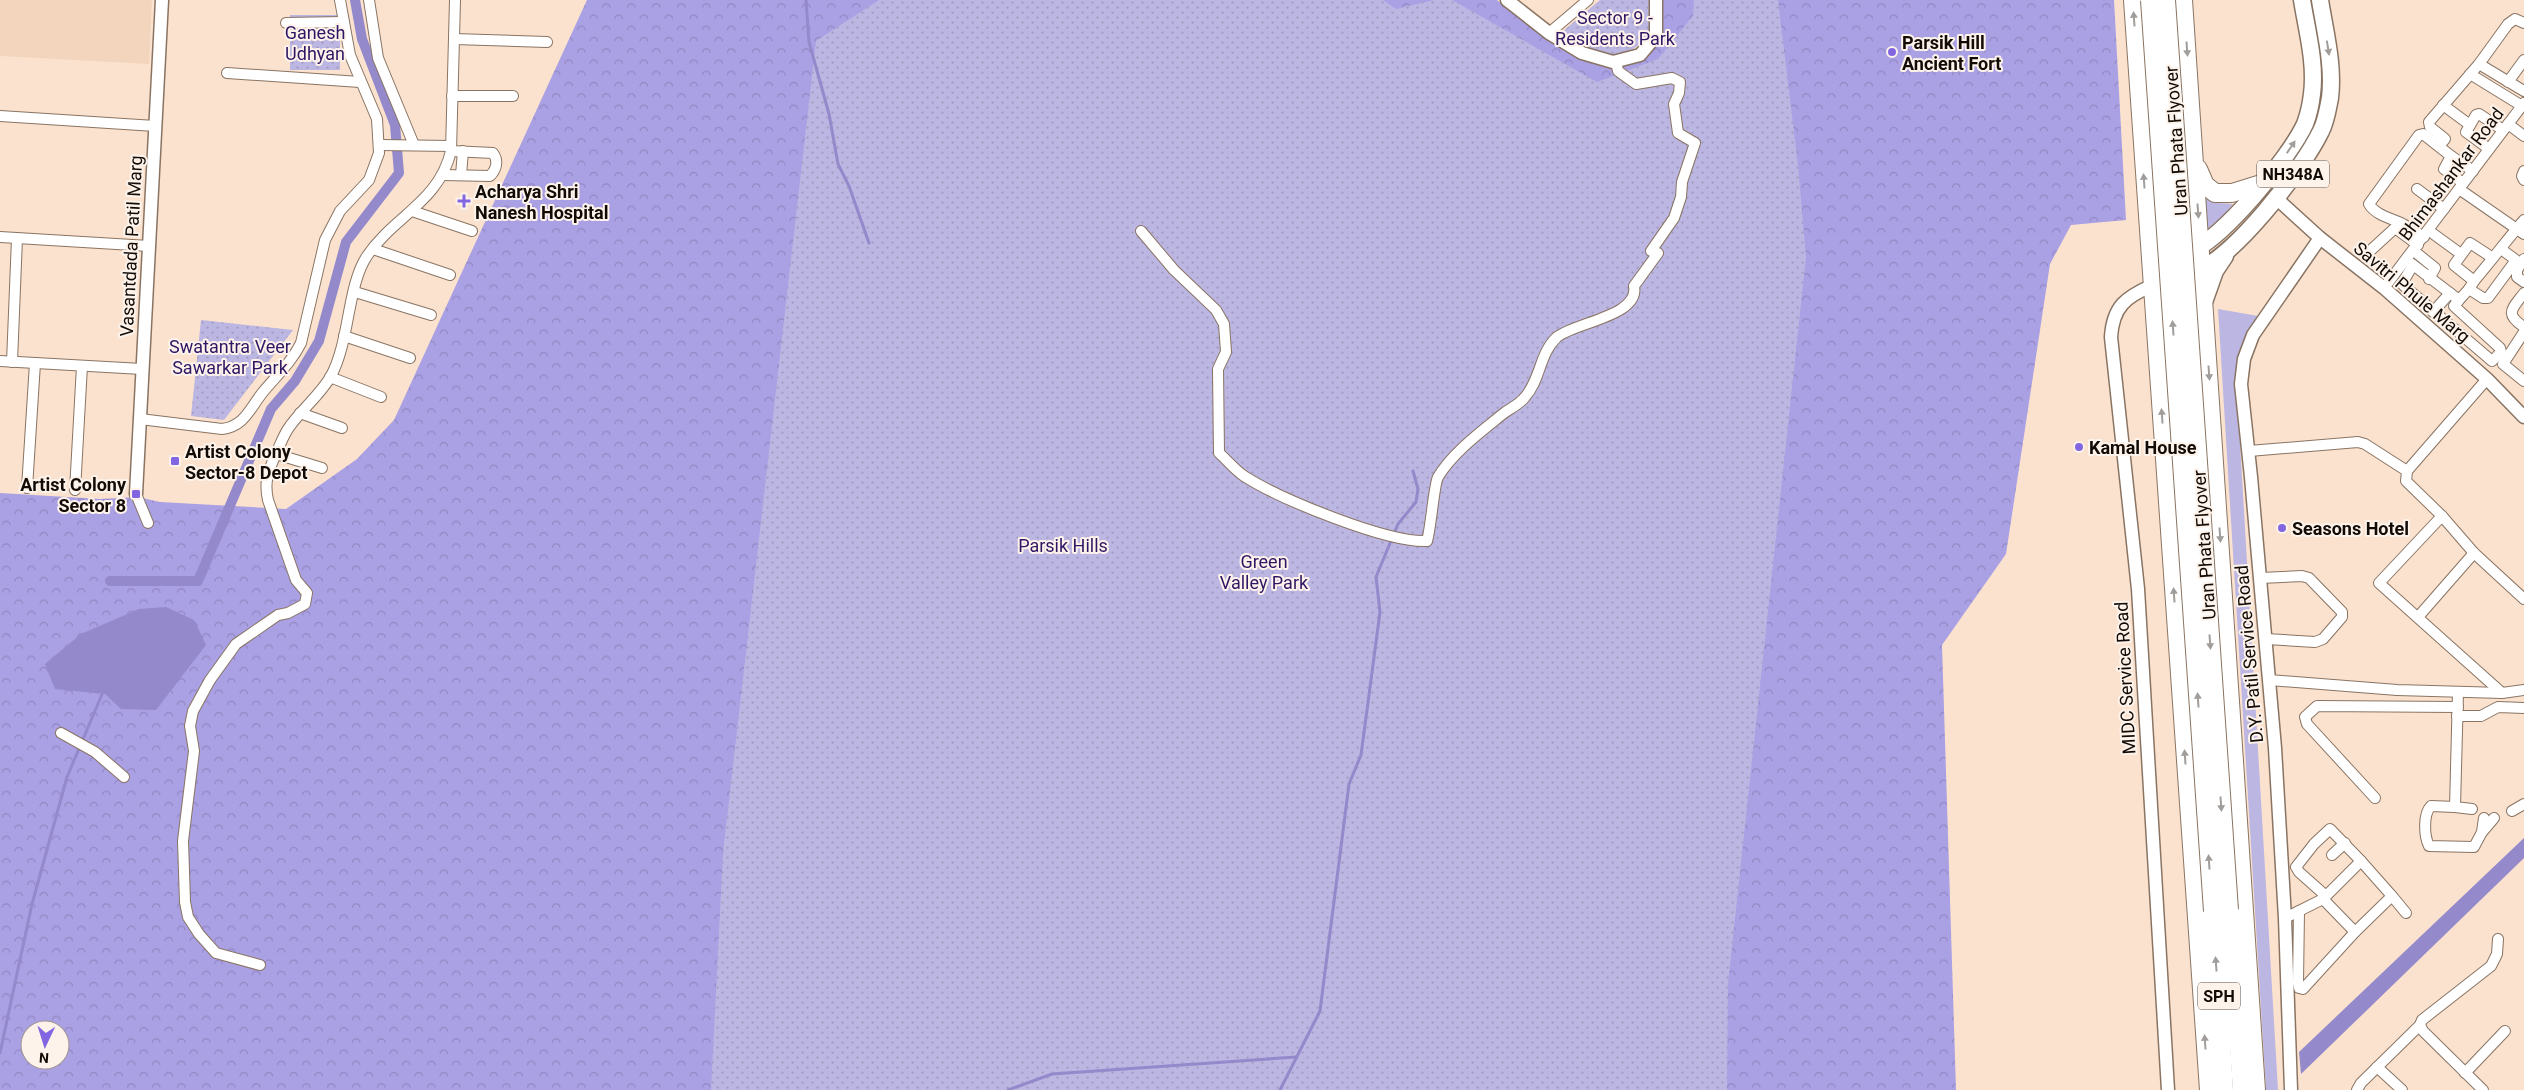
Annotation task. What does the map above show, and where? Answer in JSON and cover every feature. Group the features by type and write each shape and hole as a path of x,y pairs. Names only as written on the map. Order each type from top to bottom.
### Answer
{"highway":[{"path":"2133,0 2209,1090"},
{"name":"Uran Phata Flyover","path":"2150,0 2221,910 2242,1090"},
{"name":"Uran Phata Flyover","path":"2166,0 2221,910 2224,1090"},
{"path":"2183,0 2256,1090"},
{"name":"NH348A","path":"2151,264 2200,248 2230,224 2293,146 2306,122 2312,95 2313,66 2302,0"},
{"name":"NH348A","path":"2153,284 2202,270 2243,236 2308,155 2322,128 2330,98 2330,65 2320,0"},
{"path":"2194,160 2205,185 2215,193 2232,193 2261,184"},
{"path":"2204,304 2215,271 2224,257 2243,236"}],"street":[{"name":"Vasantdada Patil Marg","path":"136,494 162,0"},
{"path":"140,419 222,429 230,428 247,417 263,392 294,357 301,343 325,240 340,211 369,180 384,146 377,119 350,56 340,0"},
{"path":"369,0 378,58 414,145"},
{"path":"260,965 216,953 199,934 188,917 185,902 183,841 194,751 190,726 193,711 210,680 236,644 278,615 288,613 305,604 307,593 296,580 265,487 267,473 289,427 330,377 339,358 355,292 366,257 391,229 412,211 443,175 451,148 455,0"},
{"path":"1507,0 1548,32 1582,53 1616,61 1640,54 1656,36 1656,0"},
{"path":"1548,32 1588,0"},
{"path":"2439,146 2445,139 2430,127 2429,123 2479,64 2508,24 2515,19 2524,23"},
{"path":"286,23 344,22"},
{"path":"454,40 547,42"},
{"path":"2508,82 2524,60"},
{"path":"1142,231 1174,270 1216,310 1224,324 1226,352 1218,369 1219,453 1243,476 1309,508 1387,534 1414,541 1427,540 1437,478 1473,439 1525,398 1533,385 1544,352 1556,338 1569,329 1612,315 1631,300 1635,291 1634,286 1658,253 1650,250 1674,218 1682,182 1695,143 1678,133 1674,104 1679,93 1680,82 1672,78 1636,84 1618,71 1616,61"},
{"path":"2479,64 2524,91"},
{"path":"227,73 360,82"},
{"path":"2470,74 2523,105"},
{"path":"452,96 512,96"},
{"path":"2443,105 2470,125"},
{"name":"Bhimashankar Road","path":"2384,288 2410,262 2421,241 2472,170 2523,105"},
{"path":"2489,149 2466,133 2478,113 2524,136"},
{"path":"0,116 155,126"},
{"path":"2430,278 2435,268 2421,241 2402,224 2395,223 2372,209 2369,204 2419,135 2423,134 2472,170"},
{"path":"384,146 414,145 451,148 462,151 493,153 496,158 495,171 490,176 443,175"},
{"path":"461,175 462,151"},
{"path":"2451,156 2444,169 2461,186 2520,231"},
{"path":"2524,171 2522,176 2524,180"},
{"path":"2417,189 2444,209"},
{"name":"Savitri Phule Marg","path":"2275,197 2320,238 2384,288 2487,379 2524,417"},
{"path":"412,211 472,231"},
{"path":"2524,220 2520,231 2493,258 2454,306 2500,348 2503,366 2524,381"},
{"path":"2371,250 2395,228 2421,241 2461,254"},
{"path":"0,237 149,246"},
{"path":"12,362 17,238"},
{"name":"D.Y. Patil Service Road","path":"2291,1090 2285,918 2269,680 2241,384 2248,347 2253,335 2320,238"},
{"path":"2493,258 2470,243 2454,265 2483,298 2488,298 2516,260 2505,252"},
{"path":"373,249 450,275"},
{"path":"2524,259 2517,270 2517,274 2524,282"},
{"path":"2459,300 2410,262 2403,284 2490,361 2501,358 2524,332"},
{"path":"2134,294 2151,264"},
{"name":"MIDC Service Road","path":"2153,284 2134,294 2117,310 2113,319 2111,337 2138,589 2168,1090"},
{"path":"355,292 431,315"},
{"path":"2433,312 2450,293"},
{"path":"2524,293 2512,310 2511,315 2513,320 2524,327"},
{"path":"344,336 410,358"},
{"path":"0,361 142,369"},
{"path":"27,488 35,363"},
{"path":"76,490 82,366"},
{"path":"330,377 381,397"},
{"path":"2487,379 2407,471 2406,481 2442,516 2474,554 2524,599"},
{"path":"300,413 342,428"},
{"path":"2248,451 2358,442 2365,444 2407,471"},
{"path":"276,454 322,468"},
{"path":"136,494 148,522"},
{"path":"2442,516 2379,582 2502,693"},
{"path":"2418,617 2474,554"},
{"path":"2260,578 2302,576 2309,578 2342,612 2342,617 2323,639 2315,642 2266,639"},
{"path":"2269,680 2458,692 2502,693 2524,690"},
{"path":"2455,807 2458,692"},
{"path":"2375,798 2307,724 2305,717 2309,711 2317,706 2458,712 2481,716 2498,707 2524,708"},
{"path":"62,732 95,752 124,777"},
{"path":"2512,812 2517,811 2524,804"},
{"path":"2472,809 2431,806 2428,809 2425,833 2430,846 2474,847 2489,818"},
{"path":"2355,932 2324,897 2310,877 2299,872 2297,864 2330,829 2345,843 2406,913"},
{"path":"2332,855 2345,843"},
{"path":"2285,918 2324,897 2361,861"},
{"path":"2299,911 2299,988 2303,989 2355,932 2392,896"},
{"path":"2357,1090 2377,1067 2420,1025 2422,1020 2491,966 2497,954 2498,939"},
{"path":"2420,1025 2423,1031 2483,1090"},
{"path":"2465,1073 2506,1031"},
{"path":"2377,1067 2402,1090"}],"shaded area":[{"path":"0,0 152,0 149,64 0,56"},
{"path":"166,607 194,620 206,645 156,710 121,709 105,694 55,689 45,664 81,634 139,609"},
{"path":"2524,838 2524,858 2301,1074 2299,1052"}],"green space":[{"name":"Parsik Hills","path":"587,0 1497,0 1545,37 1580,58 1639,60 1647,28 1649,0 2114,0 2126,220 2071,225 2050,264 2006,554 1942,645 1956,1090 0,1090 0,493 100,499 138,497 160,502 286,509 357,459 394,420"},
{"name":"Green Valley Park","path":"879,0 1383,0 1396,9 1434,0 1452,0 1597,82 1658,59 1693,16 1694,0 1778,0 1798,165 1806,257 1728,984 1727,1090 711,1090 723,853 816,41"},
{"name":"Sector 9 - Residents Park","path":"1600,0 1649,0 1650,34 1639,45 1628,52 1607,54 1585,46 1563,31"},
{"name":"Ganesh Udhyan","path":"290,15 340,15 340,70 290,70"},
{"path":"2204,198 2218,203 2233,204 2223,216 2207,229"},
{"path":"2218,309 2258,316 2248,334 2239,426 2278,1090 2266,1090"},
{"name":"Swatantra Veer Sawarkar Park","path":"201,320 293,330 224,420 191,416"}],"waterway":[{"path":"110,581 198,581 271,409 295,381 319,341 346,242 399,173 395,125 362,39 355,0"},
{"path":"806,0 809,42 829,114 838,164 849,186 869,243"},
{"path":"1280,1090 1320,1011 1349,784 1361,755 1380,612 1376,577 1398,524 1416,502 1418,489 1413,471"},
{"path":"0,1053 32,904 67,777 103,692"},
{"path":"1008,1090 1052,1074 1296,1057"}],"place":[{"name":"Parsik Hill Ancient Fort","path":"1892,52"},
{"name":"Acharya Shri Nanesh Hospital","path":"464,201"},
{"name":"Kamal House","path":"2079,447"},
{"name":"Artist Colony Sector-8 Depot","path":"175,461"},
{"name":"Artist Colony Sector 8","path":"136,494"},
{"name":"Seasons Hotel","path":"2282,528"}]}
